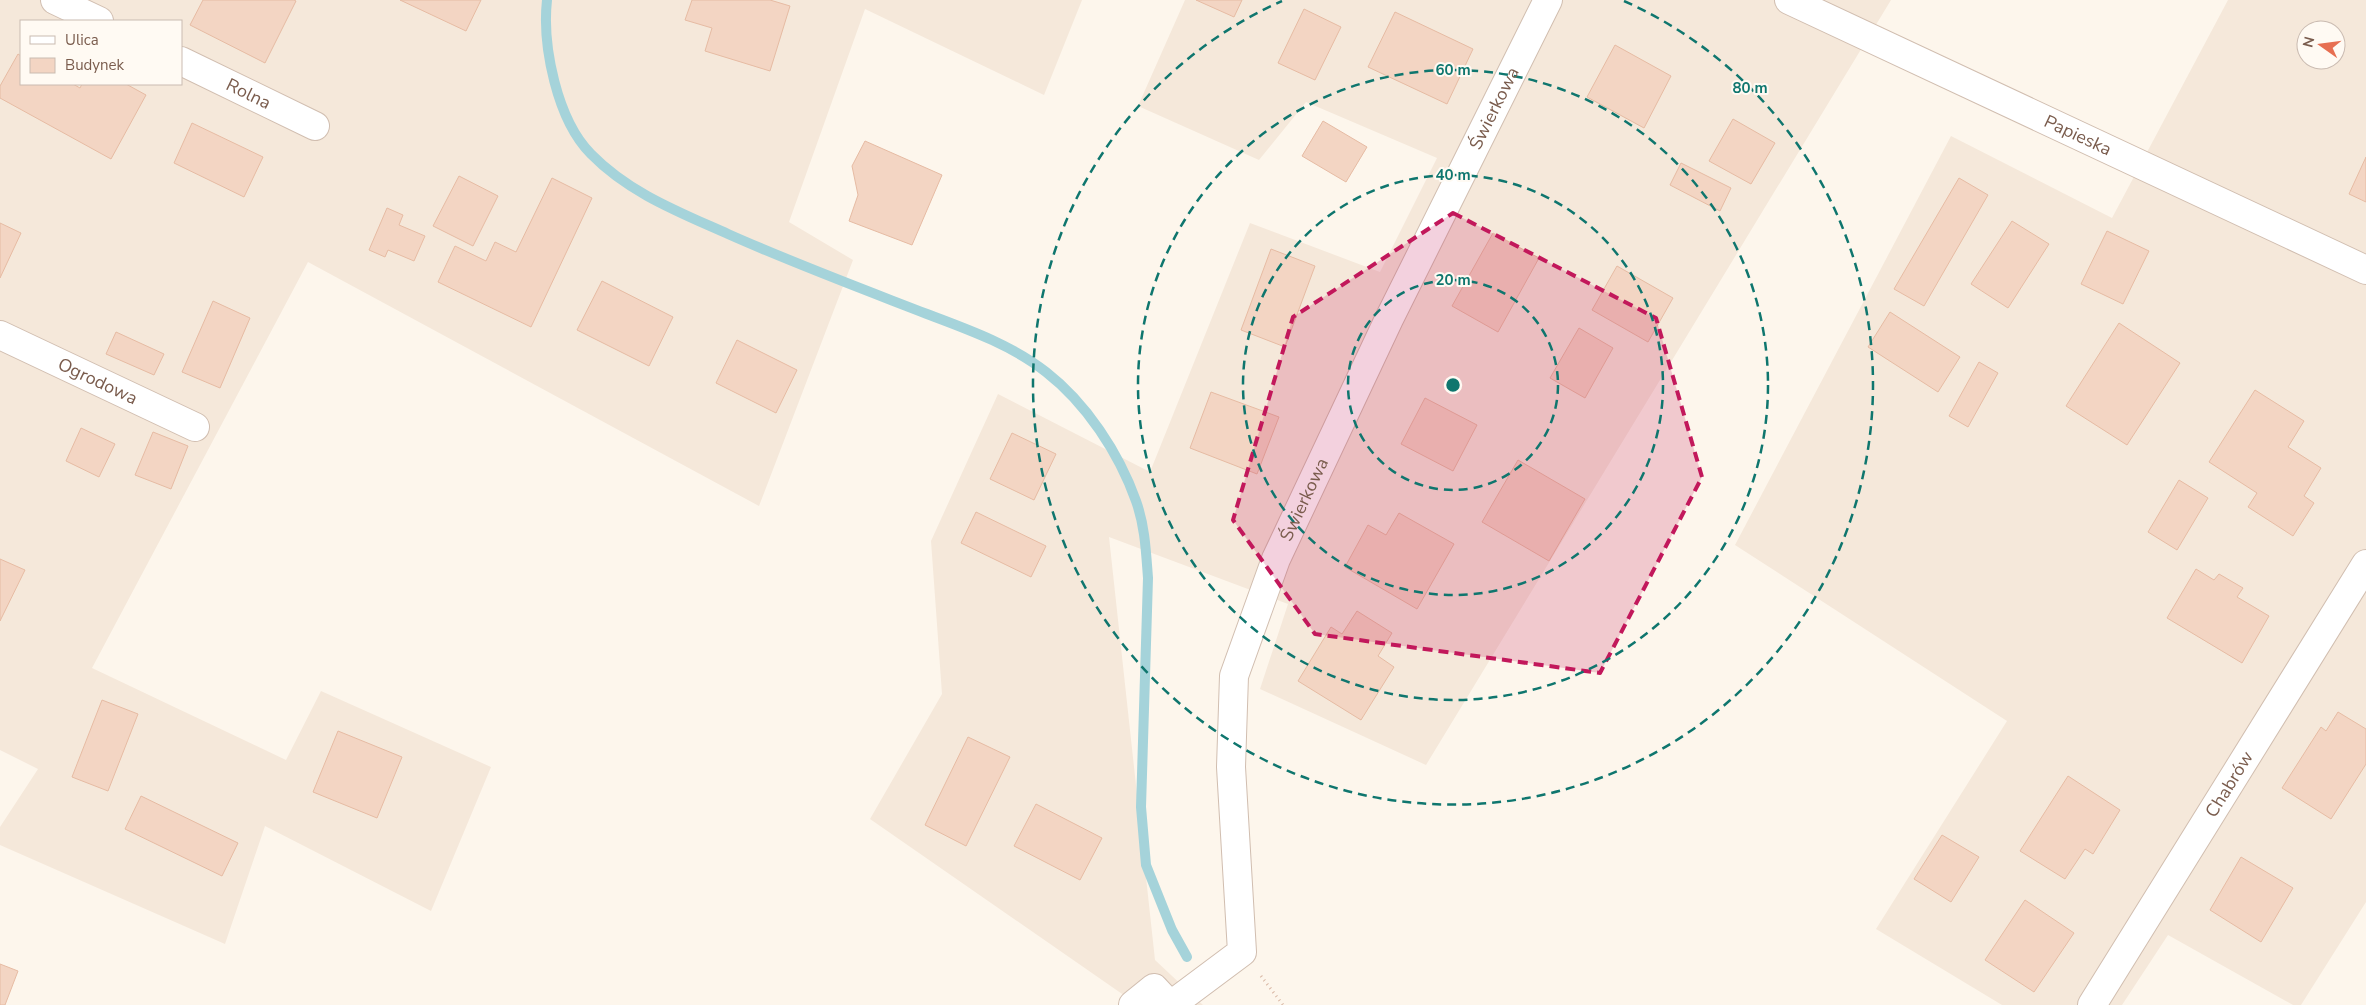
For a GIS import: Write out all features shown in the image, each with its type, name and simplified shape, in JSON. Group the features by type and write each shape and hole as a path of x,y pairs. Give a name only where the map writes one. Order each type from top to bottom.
{"street":[{"path":"55,0 97,20"},
{"name":"Świerkowa","path":"1170,1005 1242,952 1231,767 1234,676 1276,559 1388,319 1548,0"},
{"name":"Papieska","path":"1789,0 2366,270"},
{"name":"Rolna","path":"182,61 315,126"},
{"name":"Ogrodowa","path":"0,336 195,427"},
{"name":"Chabrów","path":"2092,1005 2366,564"},
{"path":"1133,1005 1154,988 1170,1005"}],"highlighted area":[{"path":"1453,213 1656,318 1702,477 1600,673 1315,634 1233,520 1293,317"}],"shaded area":[{"path":"0,0 1082,0 1044,95 865,9 789,222 853,260 759,506 308,262 92,668 286,760 321,691 491,767 431,911 265,826 225,944 0,845 0,827 38,769 0,750"},
{"path":"1185,0 1891,0 1426,765 1260,689 1288,604 1109,537 1155,960 1203,1005 1138,1005 870,819 942,694 931,541 998,394 1150,472 1250,223 1380,272 1437,158 1306,102 1259,160 1138,106"},
{"path":"2228,0 2366,0 2366,902 2301,1005 2293,1005 2168,935 2122,1005 2002,1005 1876,929 2007,721 1735,545 1951,136 2112,218"}],"building":[{"path":"203,0 296,1 265,63 190,25"},
{"path":"400,0 481,0 466,31"},
{"path":"692,0 770,0 790,6 770,71 705,51 712,28 685,20"},
{"path":"1196,0 1242,0 1234,17"},
{"path":"1304,9 1341,27 1315,80 1278,63"},
{"path":"1395,12 1473,49 1447,104 1368,67"},
{"path":"1615,45 1671,76 1644,128 1587,97"},
{"path":"18,54 20,55 20,85 75,85 80,88 82,85 128,85 146,95 111,159 0,98 0,86"},
{"path":"1733,119 1775,143 1751,184 1709,161"},
{"path":"1323,121 1367,147 1346,182 1302,156"},
{"path":"192,123 263,157 244,197 174,163"},
{"path":"865,141 942,175 912,245 849,221 858,195 852,166"},
{"path":"2366,157 2366,202 2349,194"},
{"path":"1681,163 1731,188 1720,211 1670,185"},
{"path":"459,176 498,196 473,246 433,226"},
{"path":"552,178 592,198 531,327 438,282 455,246 486,261 495,242 516,252"},
{"path":"1959,178 1988,195 1924,306 1894,289"},
{"path":"387,208 403,215 399,225 425,236 414,261 388,250 385,257 369,250"},
{"path":"2012,221 2049,244 2008,308 1971,284"},
{"path":"0,223 21,233 0,278"},
{"path":"2107,231 2149,251 2123,304 2081,284"},
{"path":"1493,233 1539,258 1498,332 1452,306"},
{"path":"1271,249 1315,266 1285,347 1241,330"},
{"path":"1617,266 1673,298 1648,342 1592,310"},
{"path":"602,281 673,317 649,366 577,330"},
{"path":"213,301 250,318 220,388 182,372"},
{"path":"1890,312 1960,357 1938,392 1868,347"},
{"path":"2119,323 2180,363 2127,445 2066,406"},
{"path":"1579,328 1613,348 1585,398 1550,378"},
{"path":"116,332 164,354 154,375 106,354"},
{"path":"737,340 797,370 776,413 716,383"},
{"path":"1979,362 1998,373 1968,427 1949,416"},
{"path":"2255,390 2304,421 2288,447 2321,468 2304,496 2314,503 2293,536 2248,507 2257,493 2209,462"},
{"path":"1211,392 1279,417 1257,474 1190,448"},
{"path":"1425,398 1477,425 1453,471 1401,444"},
{"path":"81,428 115,444 99,477 66,461"},
{"path":"153,432 188,446 171,489 135,475"},
{"path":"1012,433 1056,454 1034,500 990,479"},
{"path":"1518,460 1585,499 1549,561 1482,522"},
{"path":"2179,480 2208,498 2177,550 2148,532"},
{"path":"976,512 1046,546 1031,577 961,543"},
{"path":"1399,513 1454,544 1417,609 1345,567 1368,525 1386,535"},
{"path":"0,559 25,570 0,621"},
{"path":"2196,569 2214,580 2219,574 2243,588 2237,597 2269,616 2242,663 2167,618"},
{"path":"1357,611 1392,633 1378,656 1394,667 1361,720 1298,681 1331,627 1342,634"},
{"path":"102,700 138,714 108,791 72,777"},
{"path":"2338,712 2366,729 2366,764 2331,819 2282,788 2321,727 2326,731"},
{"path":"338,731 402,757 377,818 313,792"},
{"path":"968,737 1010,757 966,846 925,825"},
{"path":"2068,776 2120,810 2093,854 2085,849 2065,879 2020,851"},
{"path":"141,796 238,843 222,876 125,829"},
{"path":"1036,804 1102,838 1080,880 1014,846"},
{"path":"1942,835 1979,857 1951,902 1914,879"},
{"path":"2241,857 2293,888 2261,942 2210,910"},
{"path":"2025,900 2074,933 2034,992 1985,960"},
{"path":"0,964 18,971 5,1005 0,1005"}],"waterway":[{"path":"547,0 547,39 554,82 561,102 579,140 606,168 638,191 691,218 777,255 989,338 1033,362 1061,384 1075,398 1100,430 1129,483 1139,510 1143,529 1148,578 1141,807 1146,865 1172,930 1187,957"}]}
